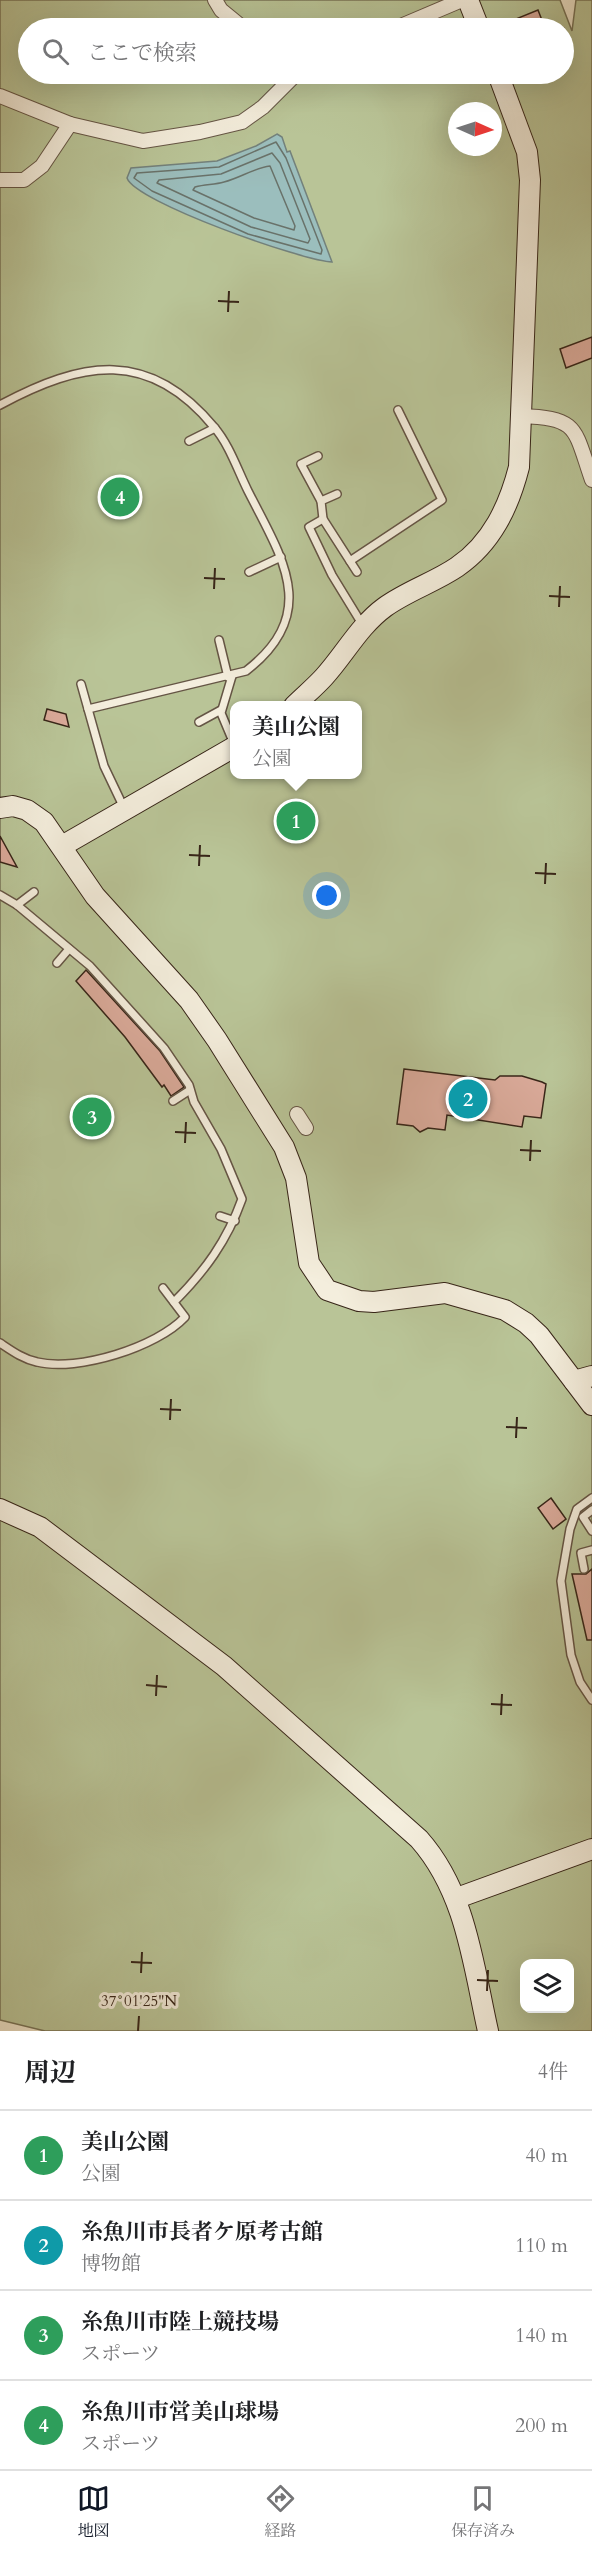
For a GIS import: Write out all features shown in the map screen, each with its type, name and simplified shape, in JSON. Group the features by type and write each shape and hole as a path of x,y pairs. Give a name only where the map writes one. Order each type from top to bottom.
{"street":[{"path":"216,0 221,10 231,18"},
{"path":"420,18 462,0"},
{"path":"468,0 475,18"},
{"path":"0,96 70,124 143,141 200,132 242,122 263,107 286,84"},
{"path":"298,701 325,676 364,626 385,607 458,566 484,541 501,519 512,493 519,467 530,180 527,152 502,84"},
{"path":"0,180 24,180 42,166 70,124"},
{"path":"521,416 551,417 566,422 575,434 592,480"},
{"path":"62,846 230,747"},
{"path":"0,807 13,806 27,810 44,822 95,896 189,1000 284,1147 296,1178 309,1263 327,1290 359,1301 374,1302 445,1293 505,1310 526,1323 583,1378 592,1405"},
{"path":"297,1114 306,1128"},
{"path":"0,1509 40,1527 224,1666 419,1839 436,1858 457,1898 488,2031"},
{"path":"457,1898 592,1849"}],"lane":[{"path":"0,405 57,378 91,370 123,371 143,375 177,389 215,428 287,573 290,596 283,631 262,658 246,670 230,676 88,709"},
{"path":"350,561 442,500 398,410"},
{"path":"189,441 215,428"},
{"path":"318,456 301,464 321,501 323,519 357,572"},
{"path":"321,501 337,494"},
{"path":"323,519 309,527 332,575 364,626"},
{"path":"249,572 281,557"},
{"path":"219,640 230,676 221,710 222,722 230,737"},
{"path":"81,684 104,766 125,811"},
{"path":"199,722 221,710"},
{"path":"17,904 34,892"},
{"path":"0,895 17,904 90,966 141,1019 164,1048 190,1090 194,1102 221,1149 242,1199 235,1221 213,1258 174,1302"},
{"path":"57,963 69,950"},
{"path":"173,1101 190,1090"},
{"path":"220,1216 235,1221"},
{"path":"0,1343 14,1353 37,1362 54,1364 99,1359 128,1350 178,1324 185,1317 164,1288"},
{"path":"592,1498 577,1509 573,1519 561,1581 571,1655 580,1682 592,1700"},
{"path":"592,1510 583,1517 592,1531"},
{"path":"585,1569 581,1553 592,1550"}],"green space":[{"path":"0,0 560,0 567,18 18,18 18,84 574,84 574,18 576,0 592,0 592,2031 45,2031 0,2020"}],"water":[{"path":"277,134 282,137 287,152 290,151 332,262 289,252 222,229 158,201 137,188 127,178 131,168 217,161 256,146"}],"building":[{"path":"538,10 541,18 518,18"},
{"path":"592,337 592,358 566,368 560,349"},
{"path":"47,709 66,714 69,727 44,720"},
{"path":"0,836 17,867 0,862"},
{"path":"86,970 160,1051 184,1087 171,1096 164,1085 162,1087 125,1037 76,981"},
{"path":"404,1069 495,1080 500,1076 522,1076 542,1082 546,1084 541,1118 524,1116 522,1127 447,1115 445,1130 428,1128 420,1132 413,1126 397,1124"},
{"path":"551,1498 566,1519 553,1529 538,1508"},
{"path":"592,1569 592,1640 587,1640 572,1574 586,1574"}],"place":[{"name":"糸魚川市営美山球場","path":"120,497"},
{"name":"美山公園","path":"296,821"},
{"name":"糸魚川市長者ケ原考古館","path":"468,1099"},
{"name":"糸魚川市陸上競技場","path":"92,1117"}]}
